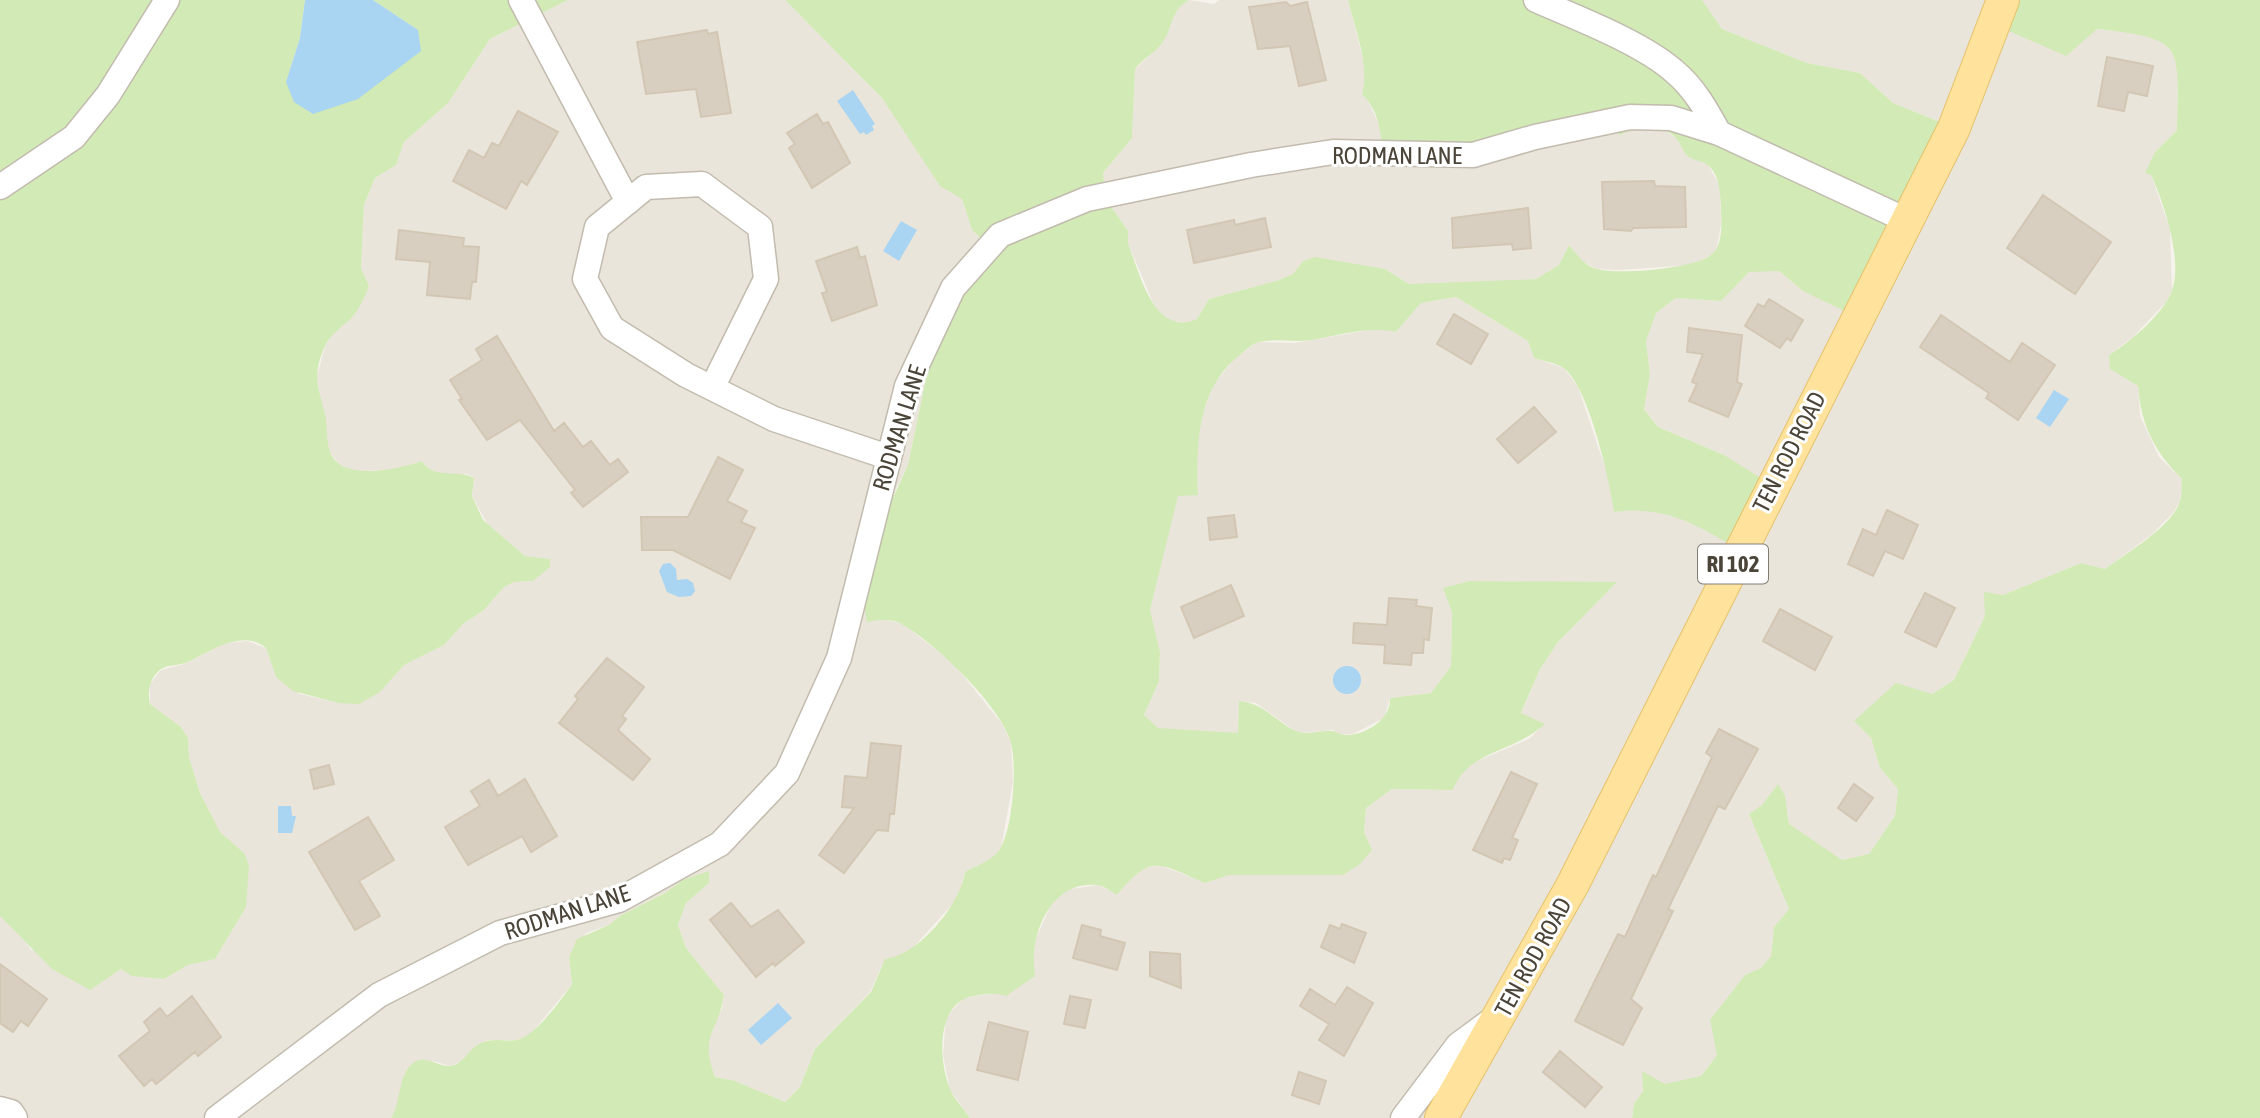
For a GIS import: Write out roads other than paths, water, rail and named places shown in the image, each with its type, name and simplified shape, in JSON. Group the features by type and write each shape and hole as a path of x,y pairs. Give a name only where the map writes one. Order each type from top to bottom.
{"main road":[{"name":"TEN ROD ROAD","path":"1441,1118 1573,884 1954,128 2003,0"}],"street":[{"path":"0,187 74,137 108,95 167,0"},
{"path":"521,0 628,202"},
{"path":"1536,0 1626,42 1674,71 1700,98 1719,133"},
{"name":"RODMAN LANE","path":"217,1118 379,995 500,933 619,900 720,844 787,773 839,658 907,386 953,288 1000,235 1087,199 1251,165 1333,152 1473,155 1535,137 1630,117 1671,118 1719,133 1906,220"},
{"path":"712,388 766,279 760,228 702,184 646,187 597,227 585,279 612,328 712,388 774,419 888,457"},
{"path":"1403,1118 1427,1082 1458,1045 1502,1012"},
{"path":"0,1109 10,1112 15,1118"}],"water":[{"path":"305,0 373,0 418,30 421,51 358,99 313,114 294,102 286,82 300,38"},
{"path":"853,90 875,124 872,126 874,130 866,135 864,132 860,134 837,101"},
{"path":"901,221 917,230 899,261 883,251"},
{"path":"2054,390 2069,399 2050,427 2036,418"},
{"path":"670,563 676,569 677,580 687,579 693,583 695,591 691,596 679,597 667,592 659,571 663,564"},
{"path":"1347,666 1357,670 1361,680 1357,690 1347,694 1337,690 1333,680 1337,670"},
{"path":"278,806 291,806 292,816 296,816 292,833 278,833"},
{"path":"778,1003 792,1018 761,1045 748,1030"}]}
